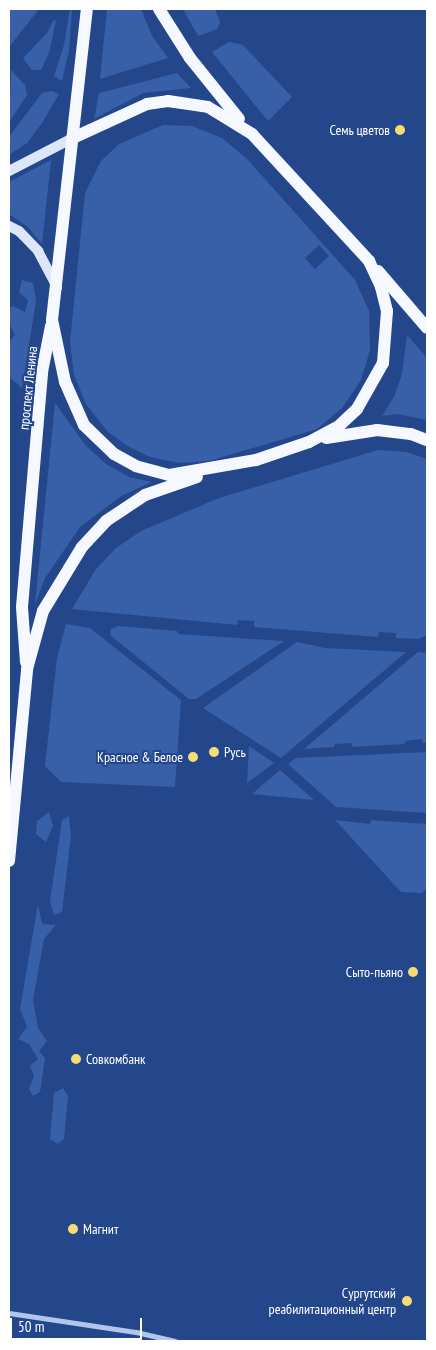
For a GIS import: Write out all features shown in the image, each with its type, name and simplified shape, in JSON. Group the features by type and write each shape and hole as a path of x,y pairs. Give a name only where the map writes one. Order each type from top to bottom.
{"main road":[{"path":"87,9 75,137 147,104 168,101 208,107 252,134"},
{"path":"159,9 220,99 369,261 427,328"},
{"name":"проспект Ленина","path":"9,861 27,669 22,607 42,372 57,288 75,137"},
{"path":"309,442 339,426 357,409 383,363 387,311 369,261"},
{"path":"52,320 65,382 84,425 114,454 136,466 169,475 220,468 350,432 377,430 411,434 427,440"},
{"name":"проспект Ленина","path":"27,669 43,611 82,547 106,521 145,496 220,468"}],"street":[{"path":"9,171 75,137"},
{"path":"9,226 19,231 38,251 57,288"},
{"path":"9,1313 136,1332 175,1341"}],"shaded area":[{"path":"9,9 39,9 9,47"},
{"path":"70,9 72,9 69,50 62,81 54,76 64,45"},
{"path":"107,9 141,9 152,36 168,58 100,79"},
{"path":"183,9 215,9 220,22 217,29 198,36"},
{"path":"56,20 49,53 41,70 32,70 23,58 47,33 53,21"},
{"path":"229,42 243,45 292,97 268,121 212,52"},
{"path":"11,70 25,85 27,95 9,122"},
{"path":"177,73 191,88 143,93 94,119 99,93"},
{"path":"52,91 59,94 42,123 27,143 9,155 9,137 42,93"},
{"path":"163,125 192,126 222,138 247,159 355,280 369,311 370,350 361,380 342,408 317,429 209,461 179,463 150,457 126,445 108,432 86,404 74,375 70,342 85,193 101,161 119,144","holes":["319,245 329,256 315,269 305,258"]},
{"path":"51,160 42,244 28,227 9,214 9,182"},
{"path":"22,280 33,283 36,301 22,388 9,377 9,342 15,335 9,323 9,310 12,306 25,312 28,300 19,292"},
{"path":"407,335 427,358 427,420 398,414 382,416 394,397 402,374"},
{"path":"55,403 86,446 106,464 129,477 152,482 121,496 80,527 45,578 35,604"},
{"path":"378,450 407,452 427,459 427,635 419,639 396,638 396,633 379,632 378,637 254,627 254,621 238,620 237,625 72,609 96,569 116,548 141,531 219,498"},
{"path":"66,624 90,628 181,700 175,787 61,782 45,766 57,658"},
{"path":"118,626 177,631 178,634 284,641 196,699 189,699 110,635 111,629"},
{"path":"297,642 325,648 406,652 281,758 203,708"},
{"path":"418,652 427,653 427,743 423,743 422,739 405,741 405,744 352,747 352,743 335,744 334,747 304,749"},
{"path":"249,746 274,763 247,783"},
{"path":"427,752 427,813 336,807 288,764 296,758"},
{"path":"280,770 314,800 252,794"},
{"path":"49,812 53,826 46,842 36,834 37,821"},
{"path":"69,816 71,836 62,912 54,915 50,901 62,820"},
{"path":"335,820 370,824 371,820 427,824 427,888 422,893 401,892"},
{"path":"38,904 42,924 56,925 44,939 33,1000 38,1028 47,1041 39,1051 45,1058 40,1092 33,1096 29,1089 34,1076 30,1066 38,1059 29,1044 18,1039 27,1027 20,1009"},
{"path":"63,1088 68,1096 64,1139 58,1144 50,1139 54,1093"}],"place":[{"name":"Семь цветов","path":"400,130"},
{"name":"Русь","path":"214,752"},
{"name":"Красное & Белое","path":"193,757"},
{"name":"Сыто-пьяно","path":"413,972"},
{"name":"Совкомбанк","path":"76,1059"},
{"name":"Магнит","path":"73,1229"},
{"name":"Сургутский реабилитационный центр","path":"407,1301"}]}
